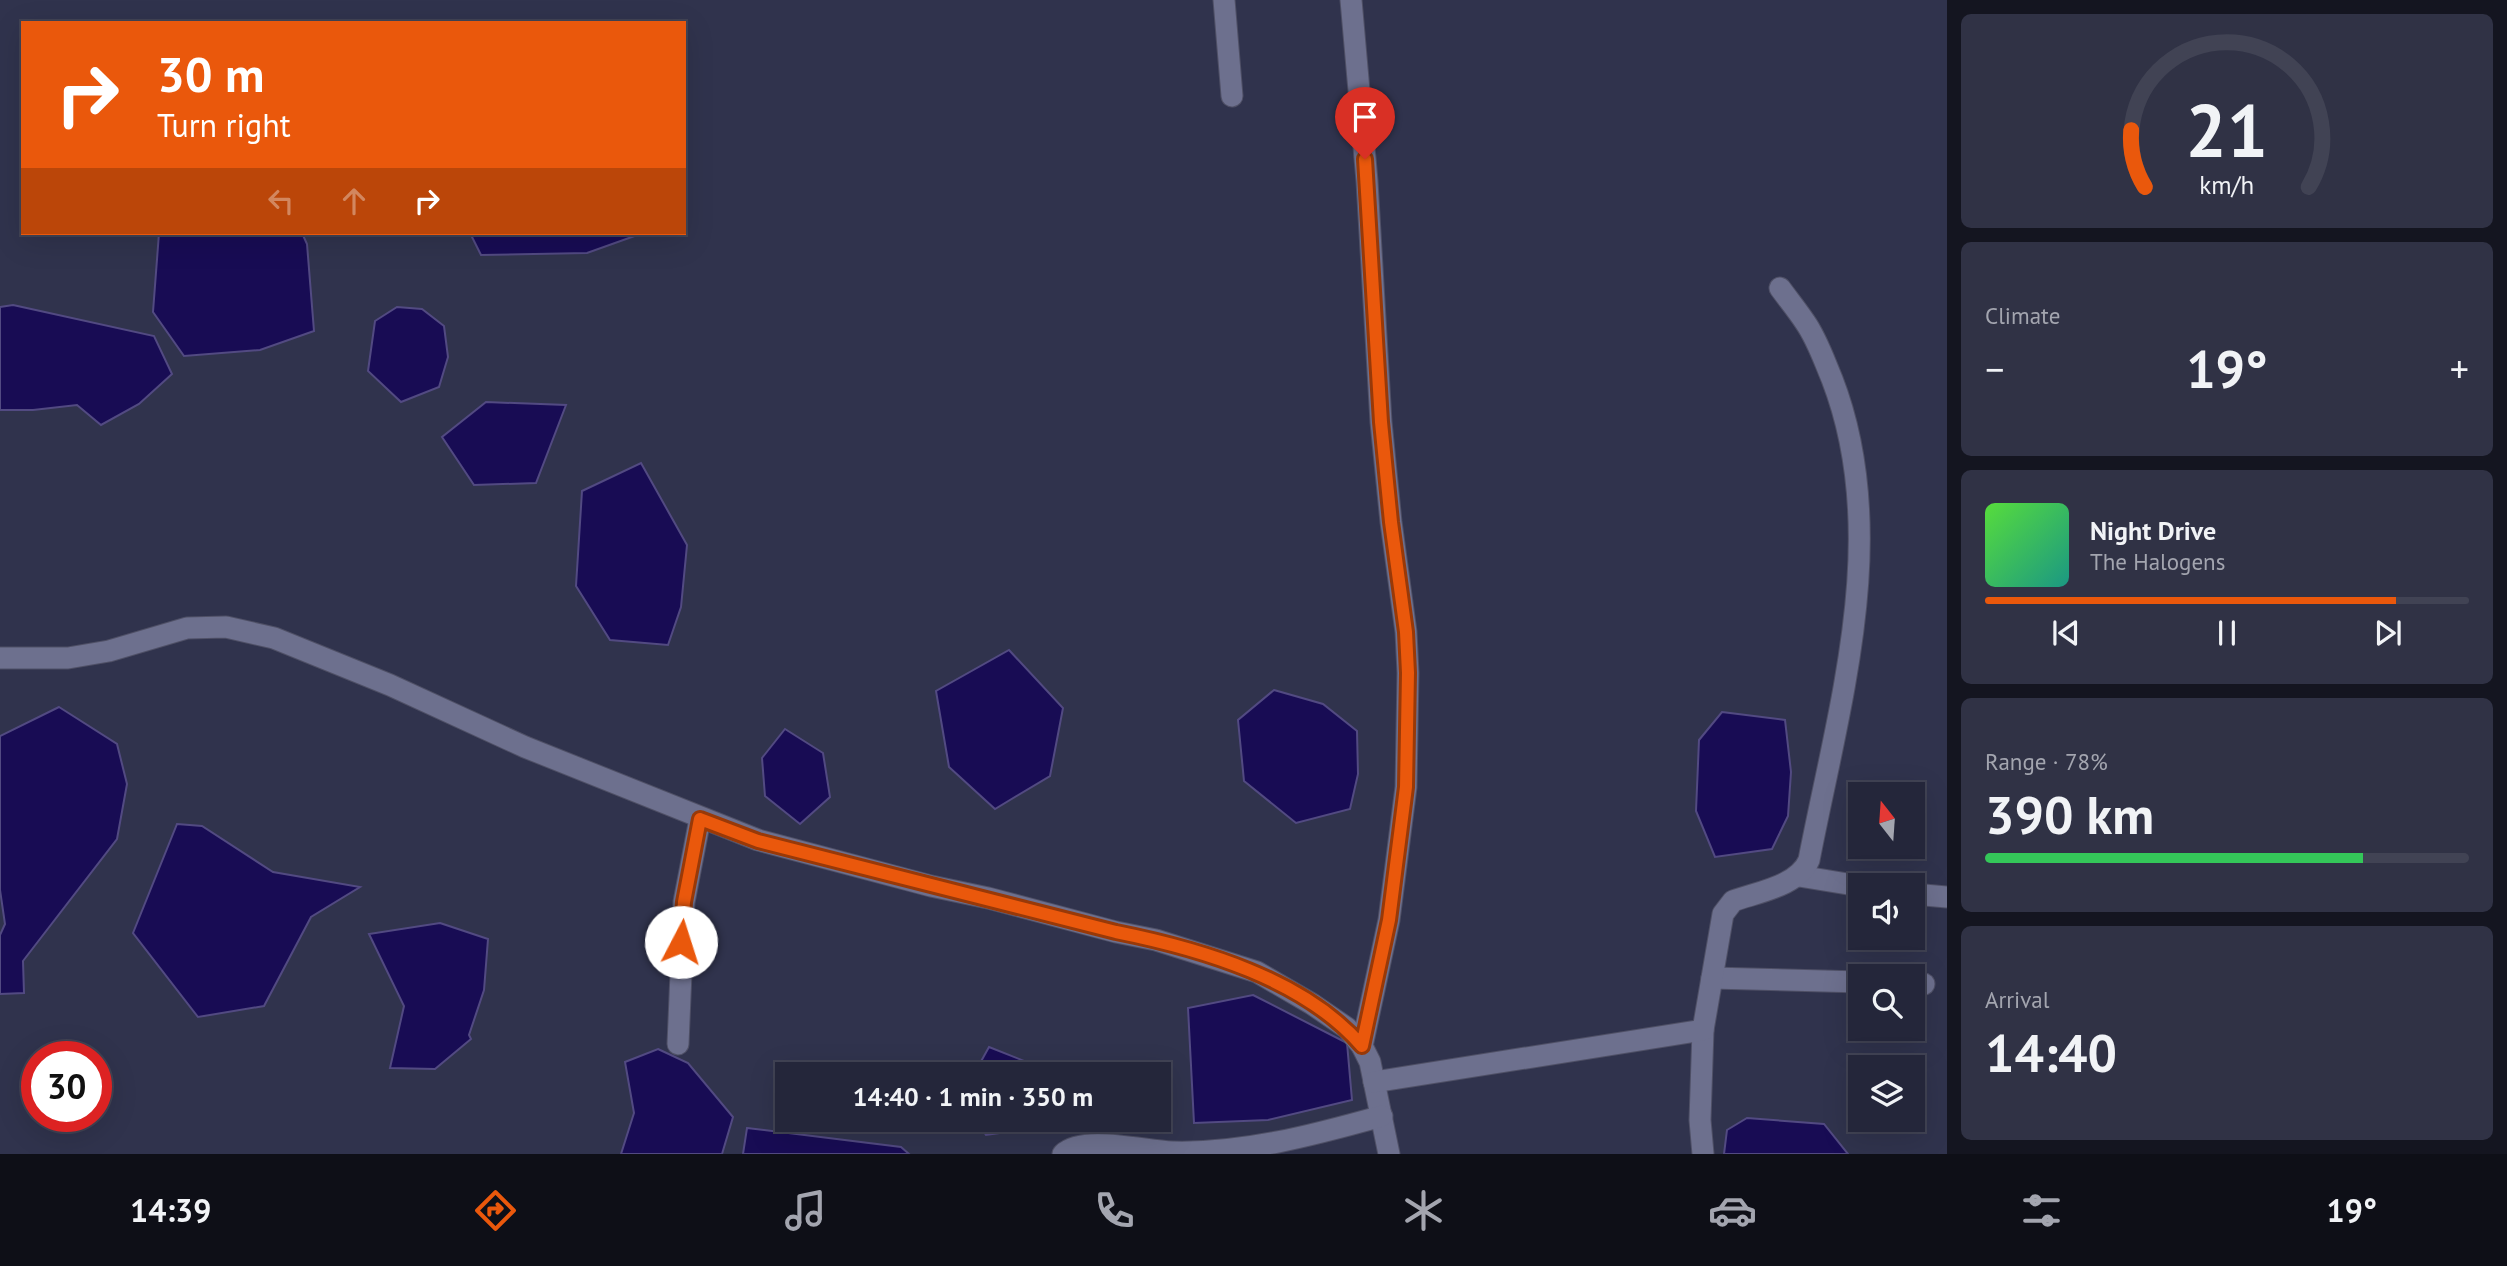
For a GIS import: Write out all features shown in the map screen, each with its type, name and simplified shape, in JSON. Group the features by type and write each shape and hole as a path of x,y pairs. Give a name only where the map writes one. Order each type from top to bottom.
{"street":[{"path":"1224,0 1233,96"},
{"path":"1352,0 1367,181 1381,422 1406,632 1408,673 1406,787 1389,920 1362,1046"},
{"path":"1780,288 1806,323 1842,404 1859,489 1856,593 1844,684 1809,860 1799,876"},
{"path":"0,658 68,658 109,651 187,628 226,627 262,635 390,685 525,747 758,841 1156,940 1257,972 1347,1028 1362,1046 1370,1062 1390,1154"},
{"path":"678,1044 684,902 700,819"},
{"path":"1703,1154 1700,1097 1703,1030 1723,914 1727,906 1732,901 1799,876 1848,884"},
{"path":"1925,895 1947,897"},
{"path":"1712,978 1848,982"},
{"path":"1374,1082 1703,1030"},
{"path":"1063,1154 1068,1149 1088,1144 1172,1152 1285,1148 1382,1116"}],"shaded area":[{"path":"159,235 303,235 307,244 314,331 260,350 184,356 153,312"},
{"path":"471,235 637,235 587,253 481,255"},
{"path":"13,305 154,336 172,374 139,404 101,425 77,405 33,410 0,410 0,307"},
{"path":"397,307 422,309 444,326 448,357 439,387 401,402 368,371 375,321"},
{"path":"486,402 566,405 536,483 474,485 442,437"},
{"path":"641,463 687,545 681,607 668,645 610,640 576,586 582,491"},
{"path":"1009,650 1063,708 1050,776 995,809 949,767 936,691"},
{"path":"1274,690 1323,704 1357,731 1358,774 1350,809 1296,823 1244,781 1238,720"},
{"path":"59,707 117,744 127,784 117,839 23,961 24,993 0,994 0,935 5,924 0,890 0,736"},
{"path":"1722,712 1785,720 1791,772 1788,816 1772,849 1715,857 1696,811 1699,740"},
{"path":"785,729 823,753 830,797 800,824 765,796 762,758"},
{"path":"177,824 202,826 273,872 360,887 311,917 264,1006 198,1017 133,933"},
{"path":"440,923 488,939 484,990 469,1035 471,1039 435,1069 390,1068 404,1006 369,934"},
{"path":"1253,995 1347,1043 1352,1100 1268,1120 1194,1123 1188,1008"},
{"path":"989,1047 1027,1062 981,1062"},
{"path":"658,1049 688,1063 733,1117 722,1154 621,1154 634,1113 625,1062"},
{"path":"1747,1118 1824,1124 1848,1154 1724,1154 1727,1130"},
{"path":"747,1128 901,1147 909,1154 743,1154"},
{"path":"984,1132 1008,1132 986,1135"}],"route":[{"path":"681,942 684,902 700,819 758,841 1156,940 1257,972 1347,1028 1362,1046 1389,920 1406,787 1408,673 1406,632 1381,422 1365,159"}]}
